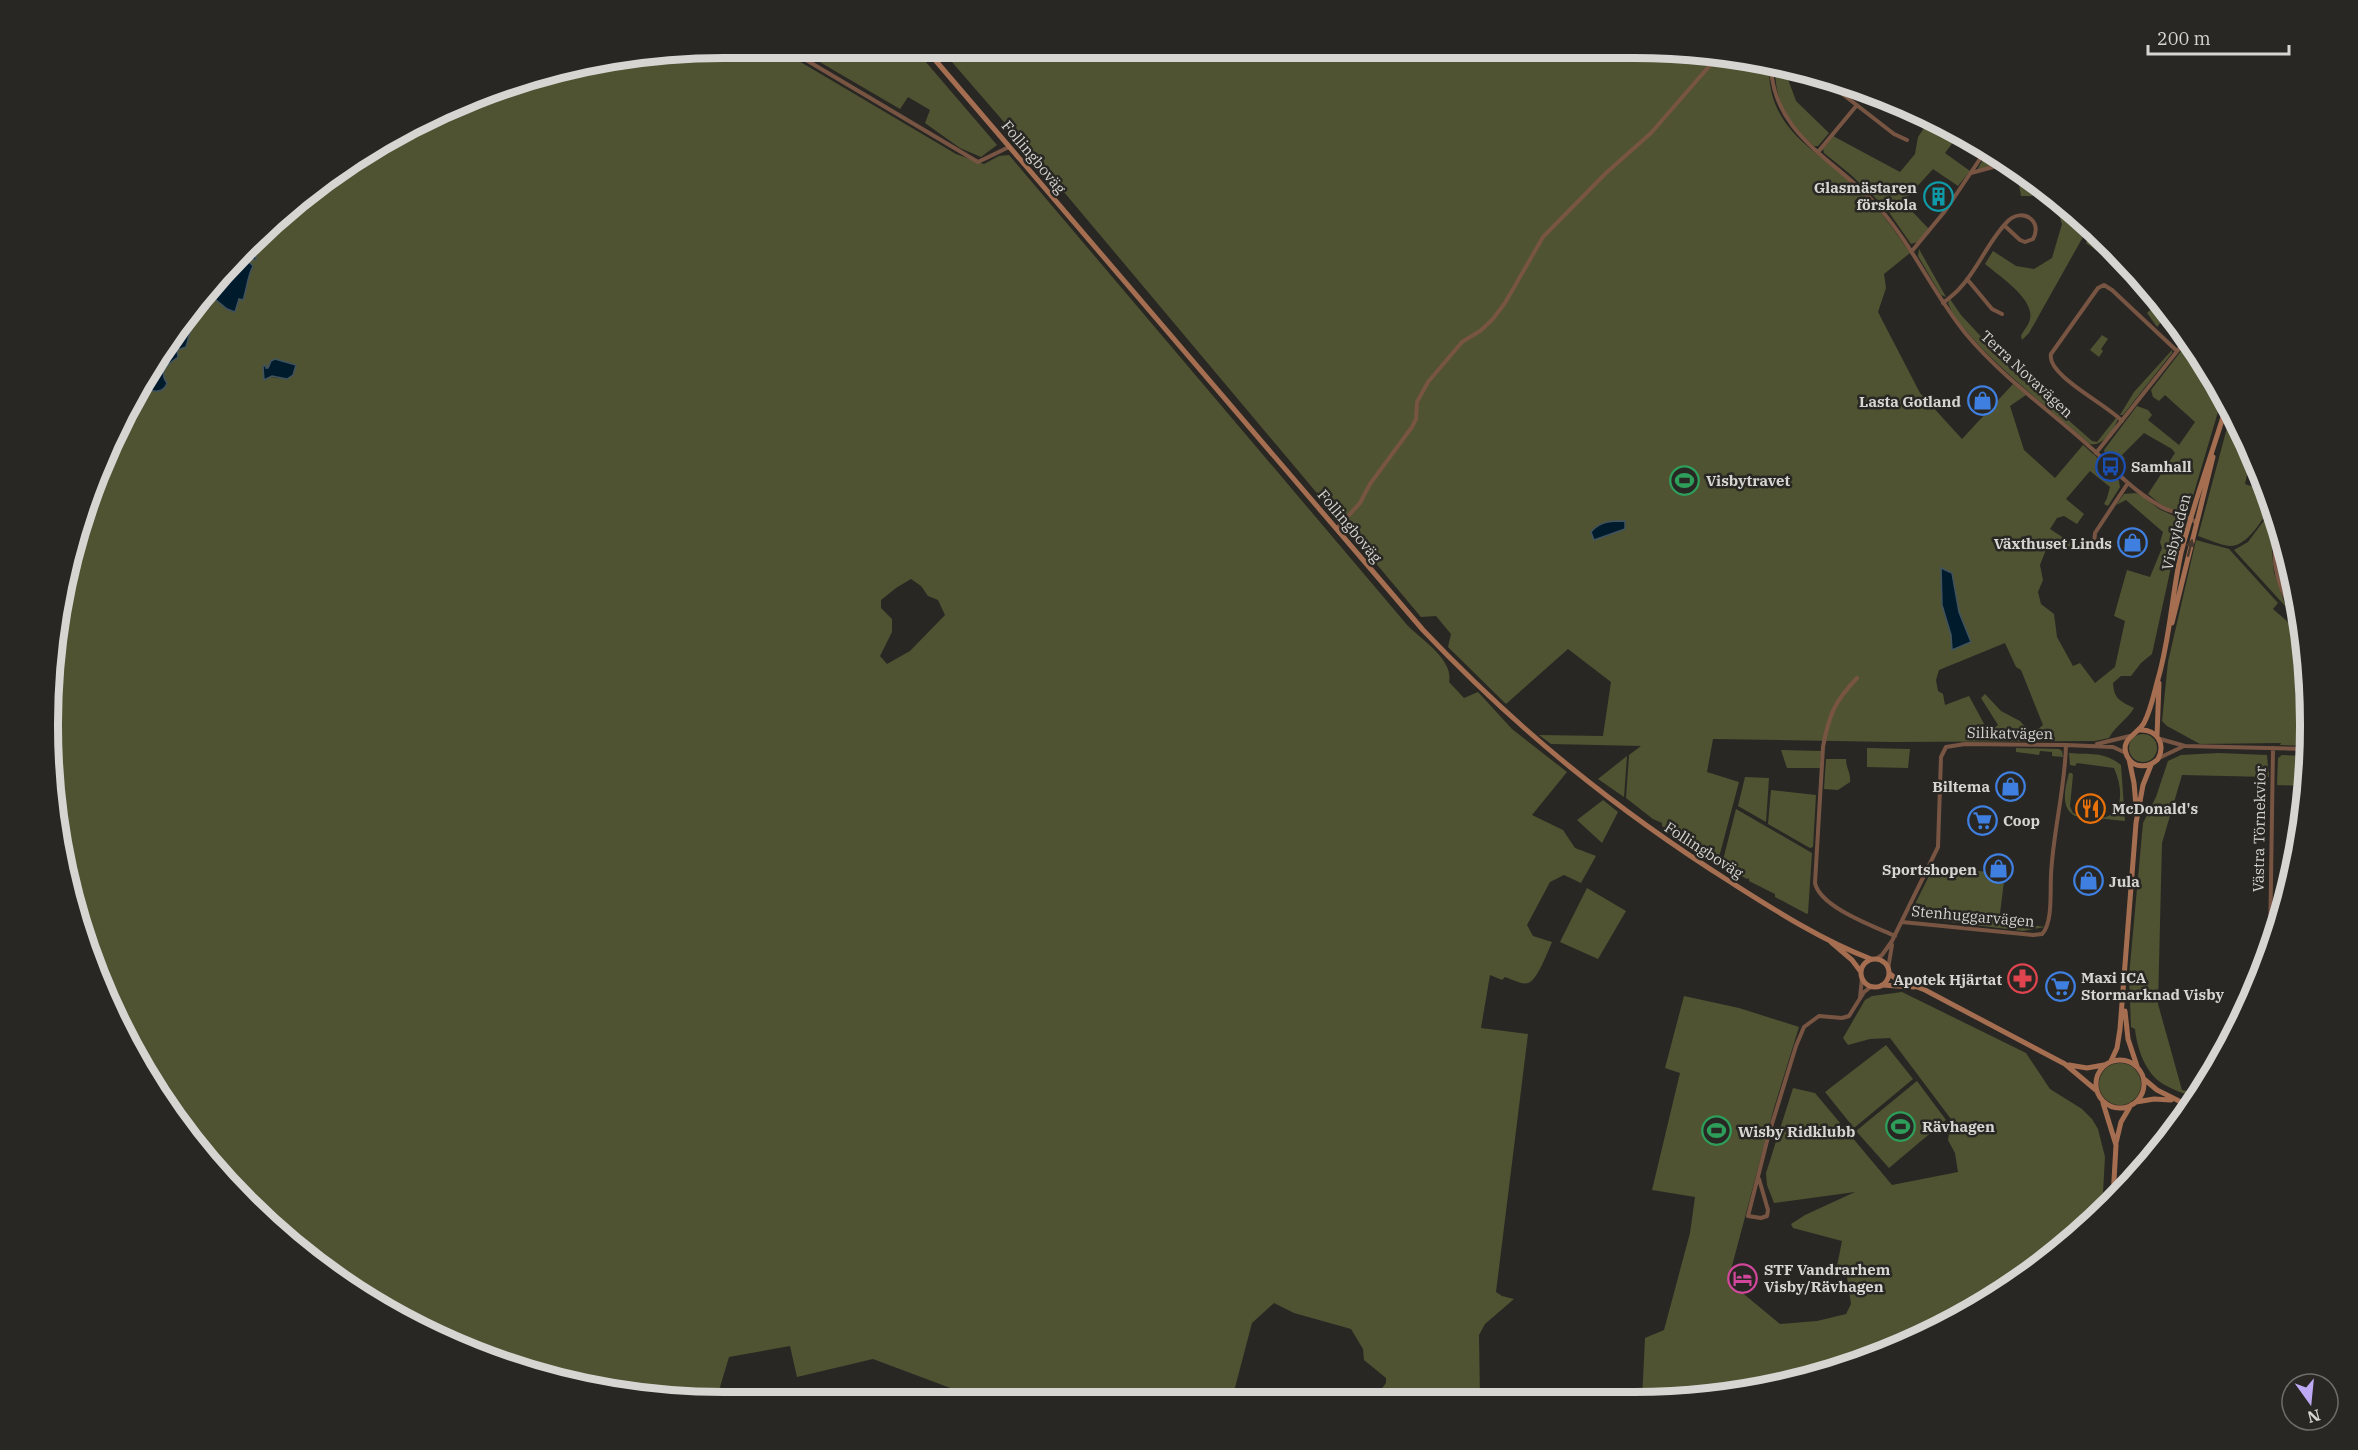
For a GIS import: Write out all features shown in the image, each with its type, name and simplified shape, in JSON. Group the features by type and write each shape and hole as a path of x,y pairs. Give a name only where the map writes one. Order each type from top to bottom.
{"main road":[{"name":"Follingboväg","path":"934,59 1429,637 1535,740 1670,844 1768,906 1823,936 1873,959"},
{"name":"Visbyleden","path":"2139,730 2147,717 2160,673 2175,586 2190,518 2223,416"},
{"name":"Visbyleden","path":"2164,650 2221,424"},
{"name":"Visbyleden","path":"2158,737 2160,673"},
{"path":"2111,1061 2117,1048 2124,998 2136,823 2143,785 2152,764 2158,759 2162,750 2158,737 2150,731 2139,730 2130,736 2126,743 2126,753 2134,783 2136,823"},
{"path":"2129,759 2141,766 2152,764"},
{"name":"Follingboväg","path":"1823,936 1852,960 1862,975"},
{"path":"1925,990 1906,986 1872,986 1862,975 1865,963 1873,959 1884,962 1896,979 1925,990 2065,1064 2097,1091 2110,1120 2116,1145"},
{"path":"1881,986 1887,980 1889,971"},
{"path":"2124,998 2128,1039 2137,1067 2143,1078 2157,1090 2181,1103"},
{"path":"2065,1064 2087,1068 2104,1065 2111,1061 2125,1060 2137,1067"},
{"path":"2097,1091 2096,1079 2104,1065"},
{"path":"2114,1186 2116,1145 2121,1122 2142,1093 2143,1078"},
{"path":"2102,1100 2116,1107 2154,1099 2175,1101"}],"street":[{"path":"804,59 978,162 1010,147"},
{"path":"1337,528 1360,503 1370,484 1412,427 1416,419 1417,402 1428,382 1462,342 1492,320 1505,303 1543,237 1606,173 1651,133 1712,63"},
{"name":"Terra Novavägen","path":"1772,73 1775,93 1783,114 1803,139 1864,191 1883,212 1911,251 1943,303 1992,361 2128,483 2159,506 2190,518 2196,523"},
{"path":"1840,92 1894,134 1907,140"},
{"path":"1818,152 1857,105"},
{"path":"1911,251 1946,211 1981,157"},
{"path":"1971,173 1995,166"},
{"path":"1943,303 1967,279 1997,234 2006,227 2011,219 2024,216 2032,219 2036,229 2033,239 2025,242 2006,227"},
{"path":"1967,279 1992,309 2002,314"},
{"path":"2122,421 2100,402 2073,385 2052,365 2050,360 2051,354 2098,288 2104,285 2112,290 2177,351"},
{"path":"2096,453 2181,346"},
{"path":"2094,544 2095,533 2128,483"},
{"path":"2275,547 2277,575 2288,601"},
{"path":"1857,678 1838,698 1826,730 1815,883 1820,894 1832,905 1893,938"},
{"path":"2091,745 2130,736"},
{"path":"2158,737 2186,746 2299,749"},
{"name":"Silikatvägen","path":"1893,938 1938,847 1941,757 1946,747 1965,744 2066,745"},
{"path":"2066,745 2113,747 2126,753"},
{"name":"Stenhuggarvägen","path":"1902,922 2033,935 2042,934 2045,931 2051,898 2051,874 2066,745"},
{"path":"2158,759 2186,746"},
{"name":"Västra Törnekvior","path":"2270,919 2273,748"},
{"path":"1873,959 1882,955 1893,938"},
{"path":"1889,971 1893,938"},
{"path":"1859,998 1862,975"},
{"path":"1759,1179 1768,1210 1767,1216 1761,1218 1748,1216 1783,1087 1804,1027 1819,1016 1842,1018 1849,1016 1859,998 1872,986"}],"green space":[{"path":"795,59 956,154 984,164 999,156 1009,155 1408,626 1442,658 1447,666 1449,682 1464,698 1478,692 1512,729 1567,772 1532,815 1563,830 1575,848 1596,856 1581,883 1564,875 1550,882 1527,925 1533,936 1552,942 1542,965 1535,977 1528,983 1520,983 1505,977 1502,980 1490,975 1481,1028 1528,1034 1496,1292 1514,1299 1485,1324 1479,1335 1480,1391 1380,1391 1386,1383 1386,1378 1364,1360 1363,1349 1351,1329 1294,1313 1274,1303 1252,1323 1234,1391 958,1391 873,1359 797,1377 790,1346 729,1357 719,1391 638,1386 552,1369 470,1341 430,1323 355,1279 319,1254 286,1226 254,1196 196,1131 148,1058 127,1020 109,980 81,898 64,812 58,725 64,638 71,595 81,552 109,470 127,430 150,390 156,391 167,383 164,371 178,357 177,350 186,347 189,330 196,319 215,299 232,312 239,299 244,298 253,266 248,261 256,259 255,253 319,196 392,148 430,127 470,109 552,81 638,64 681,60","holes":["278,360 296,365 287,379 270,377 265,369","911,579 921,586 928,596 938,600 945,615 910,651 887,664 880,656 892,632 892,619 881,608 881,600"]},
{"path":"815,59 923,59 997,145 981,157 960,148 925,123 930,110 908,97 900,109"},
{"path":"949,59 1633,59 1720,64 1770,73 1776,106 1785,122 1809,148 1870,201 1910,253 1884,274 1886,288 1878,312 1920,393 1962,439 2013,384 2026,395 2010,406 2024,450 2055,478 2083,445 2118,476 2120,487 2108,506 2104,504 2110,487 2090,471 2066,499 2084,514 2077,524 2064,516 2057,518 2050,529 2073,544 2073,549 2047,547 2040,565 2043,580 2038,592 2041,604 2054,614 2057,637 2073,666 2080,663 2095,683 2115,667 2125,621 2114,616 2127,570 2150,577 2162,548 2160,542 2163,532 2126,500 2116,505 2124,494 2136,493 2159,509 2183,520 2186,524 2178,554 2173,558 2152,654 2131,676 2121,676 2113,683 2119,699 2134,708 2109,738 2095,741 1892,742 1713,739 1707,772 1739,782 1718,861 1680,839 1680,836 1678,838 1662,826 1662,823 1653,819 1626,798 1629,755 1641,746 1551,744 1539,735 1603,736 1611,682 1568,649 1506,704 1448,647 1451,634 1436,616 1421,617","holes":["2005,643 2016,667 2021,670 2043,725 2037,730 2028,730 2020,721 2001,711 1985,694 1981,698 1998,725 1989,733 1969,696 1945,705 1943,694 1938,691 1936,680 1939,670"]},
{"path":"1775,74 1787,77 1796,101 1829,133 1818,146 1814,146 1805,138 1785,112"},
{"path":"1923,125 1954,141 1945,153 1970,171 1958,186 1933,169 1903,202 1929,229 1918,242 1911,244 1886,208 1824,153 1823,149 1833,136 1900,172 1915,154 1918,137"},
{"path":"1983,159 1994,165 1977,170"},
{"path":"2021,183 2039,196 2021,196 2019,185"},
{"path":"2058,212 2084,235 2029,333 2022,340 2021,336 2030,319 2027,304 2014,288 1985,264 1993,251 2016,266 2034,269 2052,258 2062,224"},
{"path":"2088,239 2108,258 2086,243"},
{"path":"1919,249 1946,297 1941,295 1918,256"},
{"path":"1950,299 1961,315 2014,372 2092,441 2097,442 2116,418 2118,419 2107,437 2099,443 2090,444 2034,397 1971,336 1956,318 1948,303"},
{"path":"2153,308 2163,320 2157,327 2147,313"},
{"path":"2102,335 2108,339 2099,357 2090,350"},
{"path":"2183,349 2219,408 2190,506 2184,509 2168,508 2148,494 2175,453 2172,449 2144,433 2122,455 2125,459 2120,465 2116,466 2106,457 2104,450 2137,406 2148,410 2152,415 2148,420 2179,445 2195,422 2165,395 2159,401 2153,397 2151,390"},
{"path":"2172,350 2172,353 2123,415 2120,415 2134,392"},
{"path":"2228,424 2248,468 2245,484 2256,488 2265,515 2249,536 2237,545 2230,546 2198,536"},
{"path":"2266,518 2274,543 2272,552 2274,573 2286,607 2234,550 2248,542"},
{"path":"2196,540 2229,549 2278,603 2273,609 2292,626 2298,681 2299,746 2280,745 2281,743 2200,744 2167,726 2162,721 2168,662"},
{"path":"2143,734 2153,738 2157,748 2153,758 2143,762 2133,758 2129,748 2133,738"},
{"path":"1867,748 1910,749 1908,768 1867,767"},
{"path":"2016,748 2059,749 2063,757 2052,756 2052,752 2040,751 2039,755 2016,752"},
{"path":"1781,750 1821,751 1820,768 1787,768"},
{"path":"2069,753 2103,756 2121,765 2125,821 2097,818 2108,816 2115,811 2119,803 2119,781 2114,768 2077,763 2075,766 2070,765"},
{"path":"2218,753 2267,755 2269,777 2182,775 2162,843 2158,1004 2182,1090 2189,1091 2187,1095 2163,1084 2147,1067 2140,1052 2135,1029 2131,1027 2129,976 2143,823 2156,797 2168,761 2181,755"},
{"path":"2282,755 2299,756 2296,786 2277,785 2278,758"},
{"path":"1627,756 1624,797 1598,779"},
{"path":"1826,759 1846,759 1850,782 1838,790 1824,789"},
{"path":"2069,773 2073,775 2070,806 2073,813 2086,817 2075,816 2065,803"},
{"path":"1745,777 1769,778 1766,822 1738,806"},
{"path":"1771,790 1816,795 1813,847 1810,848 1768,824"},
{"path":"1603,800 1618,812 1602,843 1577,820"},
{"path":"1736,809 1812,853 1807,914 1749,881 1749,878 1736,873 1736,870 1722,864"},
{"path":"1934,866 2005,874 1999,921 2045,927 2023,931 1918,918 1913,911 1914,906"},
{"path":"1587,888 1626,911 1598,959 1560,942"},
{"path":"1902,992 2026,1053 2050,1089 2082,1109 2098,1129 2105,1157 2103,1197 2039,1254 2003,1279 1928,1323 1888,1341 1806,1369 1763,1379 1720,1386 1642,1391 1645,1338 1664,1330 1690,1233 1695,1197 1652,1190 1680,1073 1665,1068 1684,996 1739,1008 1799,1027 1774,1108 1728,1281 1780,1324 1817,1321 1846,1314 1851,1304 1846,1270 1837,1266 1842,1241 1793,1228 1791,1224 1855,1192 1774,1203 1767,1185 1766,1173 1793,1088 1815,1093 1892,1185 1958,1172 1955,1153 1948,1140 1951,1119 1890,1038 1870,1039 1848,1045 1843,1038 1865,1000 1872,996"},
{"path":"1886,1045 1913,1079 1854,1128 1825,1092"},
{"path":"2120,1063 2135,1069 2141,1084 2135,1099 2120,1105 2105,1099 2099,1084 2105,1069"},
{"name":"Rävhagen","path":"1917,1081 1946,1120 1889,1168 1856,1131"}],"water":[{"path":"255,253 256,259 248,261 253,266 243,300 239,299 235,312 227,309 215,299 212,300"},
{"path":"190,327 186,347 177,350 178,357 165,368 164,379 167,383 165,387 160,391 150,390"},
{"path":"275,359 296,365 293,375 287,379 272,376 264,380 263,367 266,365 268,368 271,361"},
{"path":"1625,521 1625,529 1594,540 1591,532 1598,526"},
{"path":"1941,568 1952,573 1959,612 1971,642 1952,650 1951,635 1942,605"}],"place":[{"name":"Glasmästaren förskola","path":"1938,196"},
{"name":"Lasta Gotland","path":"1982,401"},
{"name":"Samhall","path":"2110,466"},
{"name":"Visbytravet","path":"1685,480"},
{"name":"Växthuset Linds","path":"2133,543"},
{"name":"Biltema","path":"2011,786"},
{"name":"McDonald's","path":"2091,808"},
{"name":"Coop","path":"1982,820"},
{"name":"Sportshopen","path":"1998,869"},
{"name":"Jula","path":"2088,881"},
{"name":"Apotek Hjärtat","path":"2023,979"},
{"name":"Maxi ICA Stormarknad Visby","path":"2060,986"},
{"name":"Rävhagen","path":"1901,1126"},
{"name":"Wisby Ridklubb","path":"1717,1131"},
{"name":"STF Vandrarhem Visby/Rävhagen","path":"1743,1278"}]}
